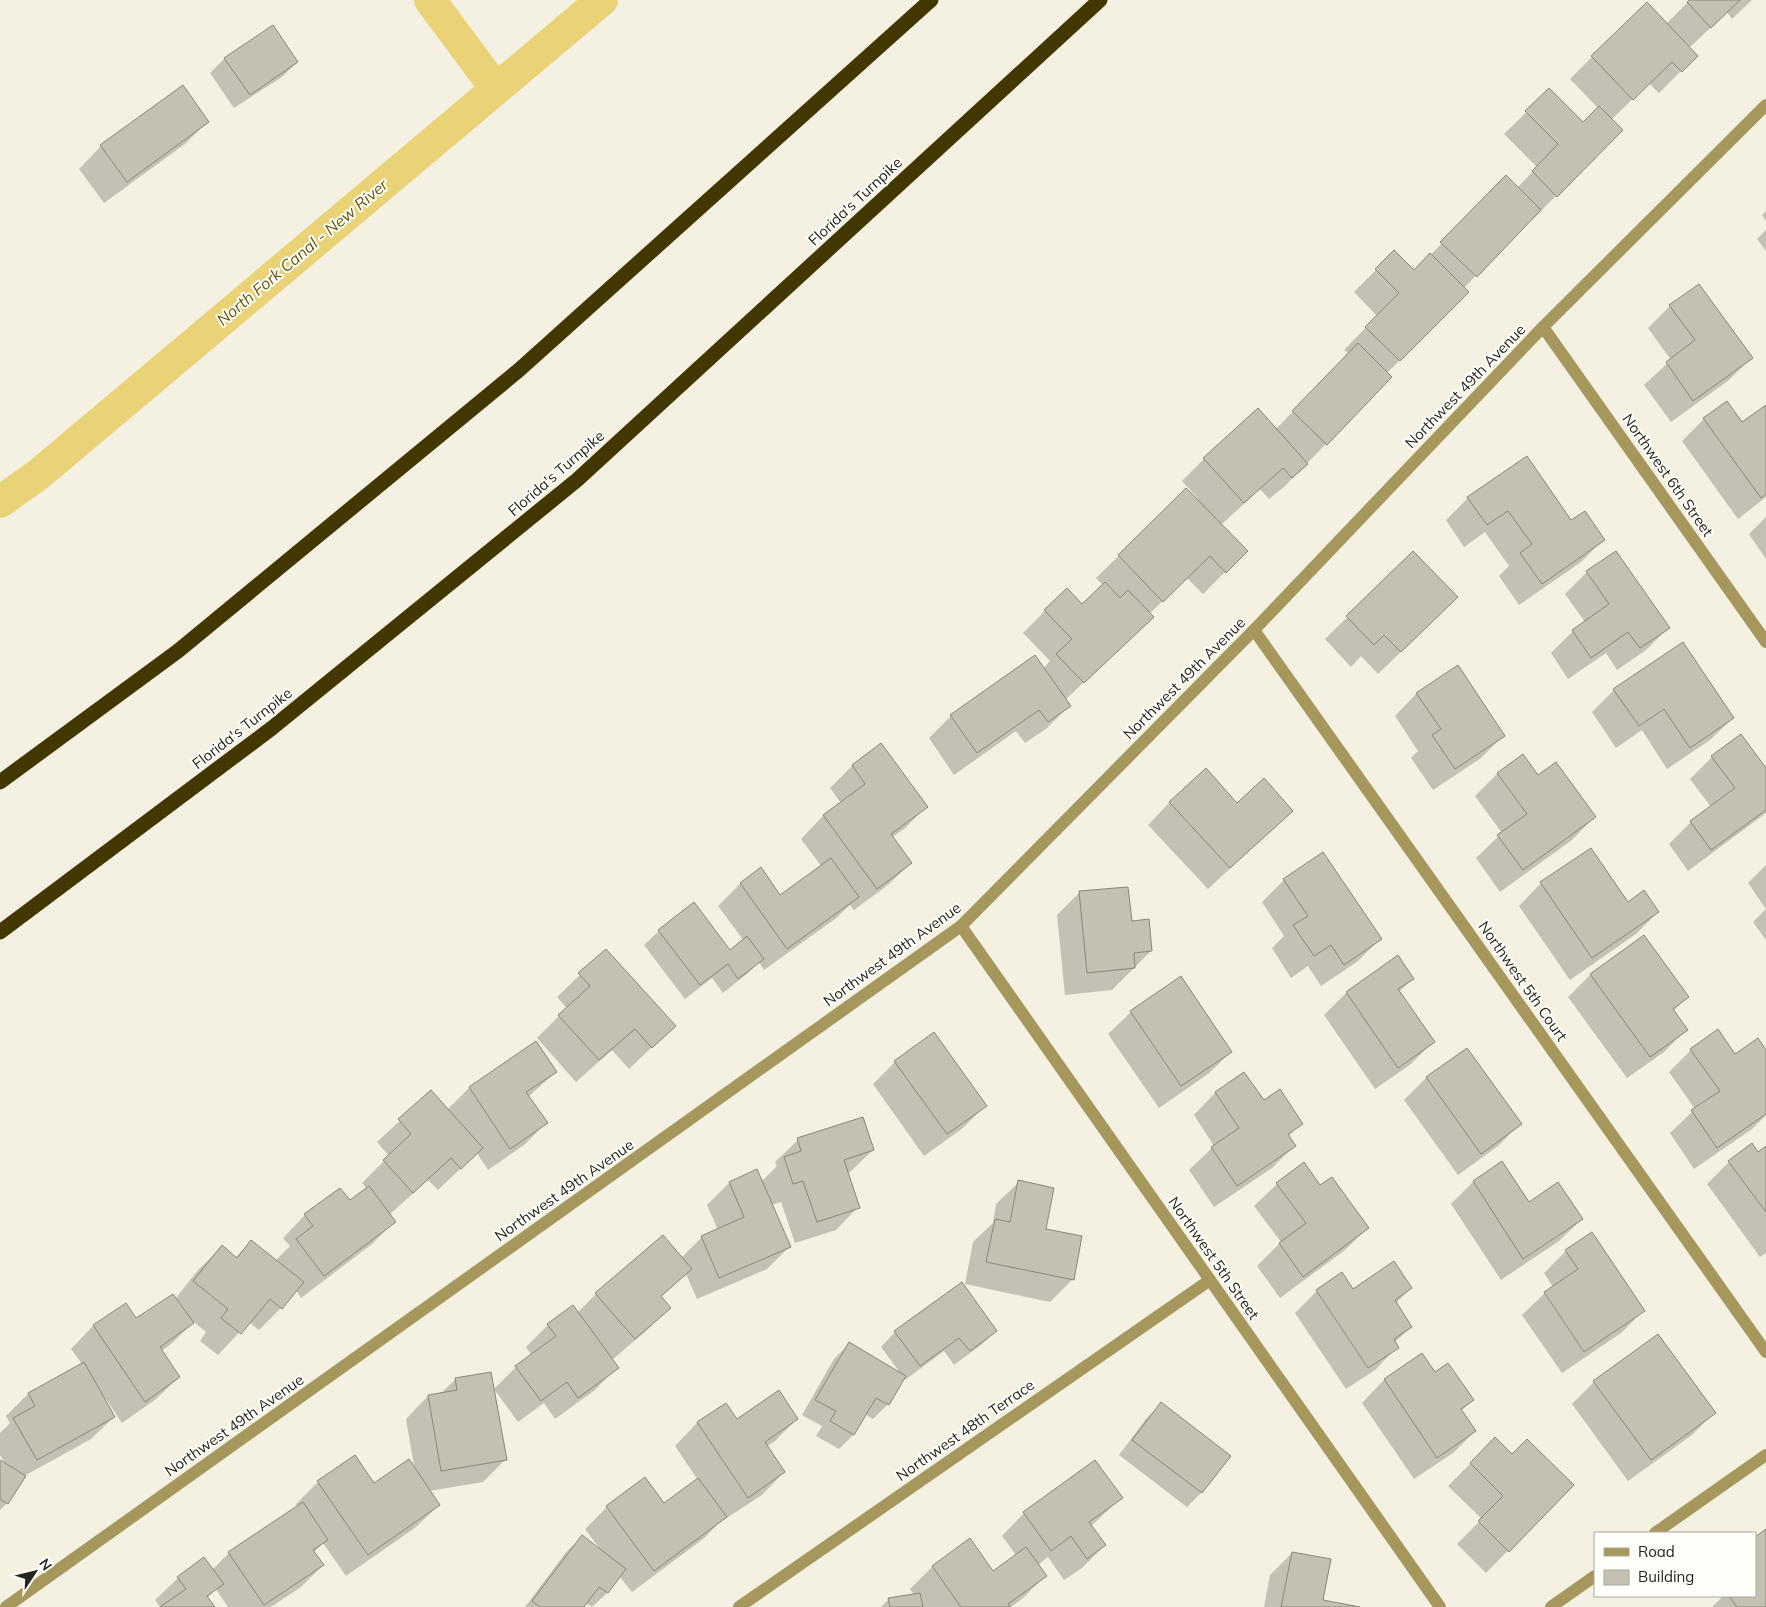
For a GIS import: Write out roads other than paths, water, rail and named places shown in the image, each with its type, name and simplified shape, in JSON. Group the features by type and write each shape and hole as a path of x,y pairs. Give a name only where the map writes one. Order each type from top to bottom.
{"highway":[{"path":"0,782 178,651 519,370 931,0"},
{"name":"Florida's Turnpike","path":"0,932 272,728 577,480 1100,0"}],"street":[{"name":"Northwest 49th Avenue","path":"6,1607 961,926 1254,630 1543,327 1766,105"},
{"name":"Northwest 6th Street","path":"1543,327 1766,642"},
{"name":"Northwest 5th Court","path":"1254,630 1766,1352"},
{"name":"Northwest 5th Street","path":"961,926 1440,1607"},
{"name":"Northwest 48th Terrace","path":"739,1607 1210,1280"},
{"path":"1656,1532 1766,1455"},
{"path":"1551,1607 1594,1577"}],"waterway":[{"path":"430,0 496,89"},
{"name":"North Fork Canal - New River","path":"0,502 39,474 602,0"}]}
